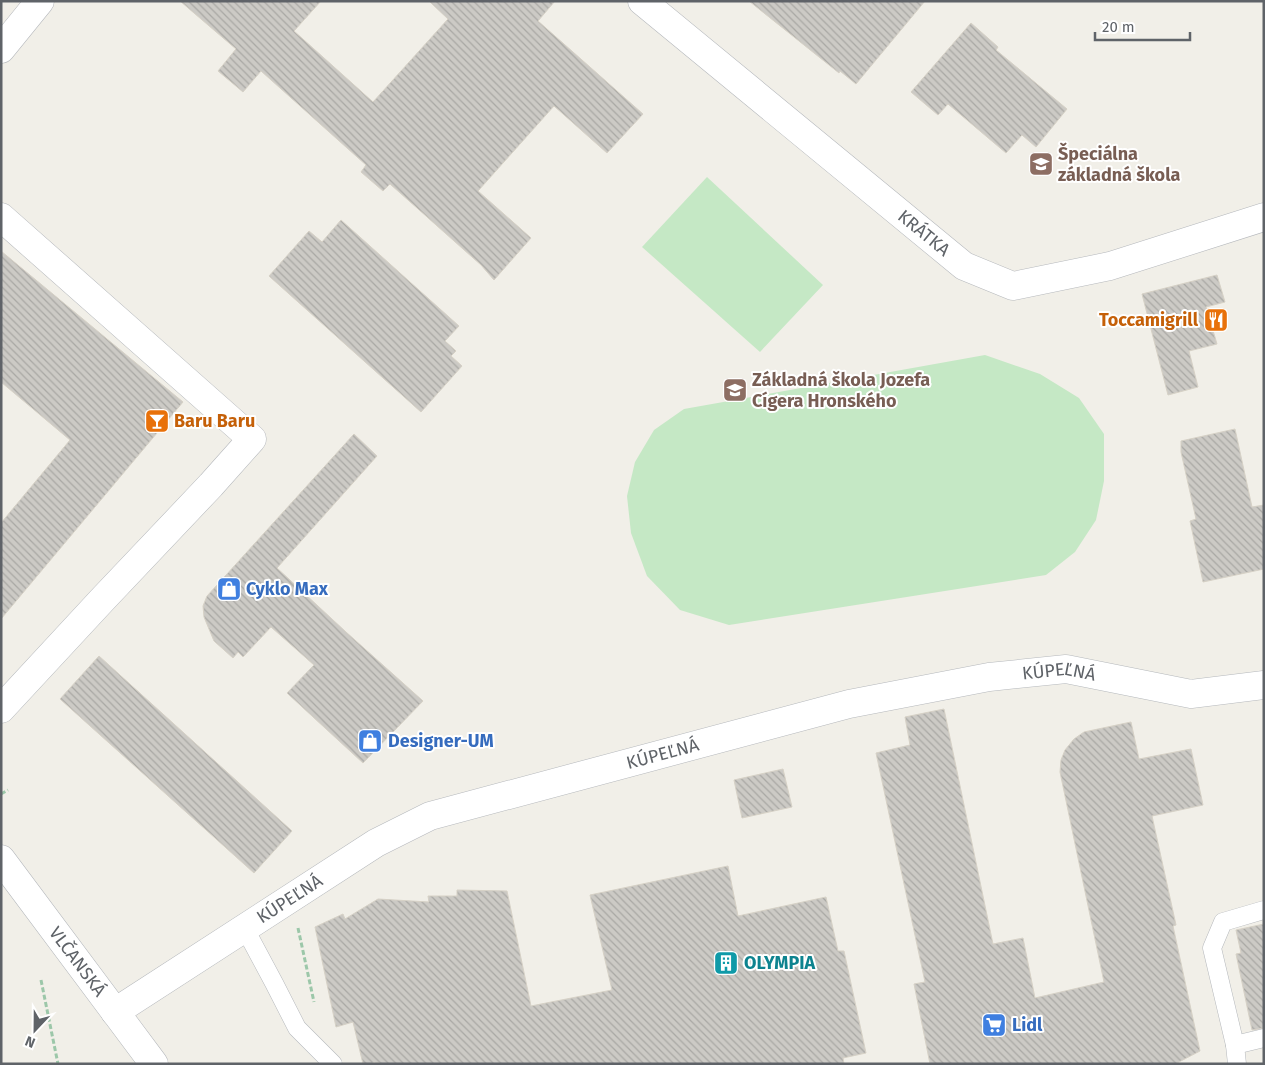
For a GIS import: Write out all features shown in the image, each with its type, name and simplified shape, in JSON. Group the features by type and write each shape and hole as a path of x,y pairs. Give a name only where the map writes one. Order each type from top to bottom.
{"street":[{"path":"1,49 40,1"},
{"name":"KRÁTKA","path":"642,1 964,266 1013,286 1110,266 1264,217"},
{"path":"1,217 252,439 1,709"},
{"name":"KÚPEĽNÁ","path":"115,1012 376,843 430,816 849,704 989,677 1066,669 1191,694 1264,685"},
{"name":"VLČANSKÁ","path":"1,859 154,1064"}],"lane":[{"path":"1237,1064 1235,1045 1212,948 1224,922 1264,910"},
{"path":"244,927 297,1028 333,1064"},
{"path":"1235,1045 1264,1038"}],"path":[{"path":"1,794 8,790"},
{"path":"298,925 315,1007"},
{"path":"41,980 58,1064"}],"green space":[{"path":"707,177 823,285 760,352 642,247"},
{"path":"985,355 1040,374 1079,398 1104,434 1104,481 1096,520 1075,552 1046,575 729,625 680,610 647,576 631,533 627,496 635,462 654,430 684,409"}],"building":[{"path":"180,1 321,1 294,31 373,102 448,19 429,1 555,1 538,21 643,114 607,153 554,106 478,191 531,238 494,280 481,265 390,184 383,191 361,172 366,165 261,71 243,92 218,71 236,49"},
{"path":"749,1 925,1 856,84 840,71 839,73"},
{"path":"971,23 998,47 996,50 1067,109 1036,147 1022,135 1006,153 948,104 938,115 911,92"},
{"path":"341,220 459,326 445,341 456,351 451,356 462,366 421,412 269,276 309,231 322,242"},
{"path":"1,251 183,402 1,619 1,523 70,440 1,382"},
{"path":"1217,275 1225,302 1206,307 1217,344 1189,351 1198,387 1168,395 1142,294"},
{"path":"1235,429 1252,507 1264,505 1264,569 1203,582 1190,521 1196,519 1181,452 1181,441"},
{"path":"354,434 377,456 277,568 423,701 363,763 287,693 314,665 271,627 243,657 238,652 233,658 214,641 204,617 203,606 207,596"},
{"path":"99,656 292,831 254,873 60,699"},
{"path":"944,709 993,944 1023,938 1035,998 1104,982 1060,772 1061,760 1065,750 1074,739 1084,732 1131,722 1139,759 1191,749 1203,805 1152,816 1176,925 1173,926 1200,1051 1175,1064 930,1064 914,984 925,982 876,753 910,745 905,717"},
{"path":"783,769 792,807 742,818 734,780"},
{"name":"OLYMPIA","path":"728,866 738,916 826,897 838,951 844,951 866,1053 843,1058 844,1064 384,1064 374,1062 363,1064 353,1022 336,1027 315,927 343,914 345,919 378,899 429,902 428,896 457,896 457,890 507,891 531,1006 612,990 590,895"},
{"path":"1264,924 1264,1028 1252,1030 1236,954 1241,953 1236,930"}],"place":[{"name":"Špeciálna základná škola","path":"1041,164"},
{"name":"Toccamigrill","path":"1216,320"},
{"name":"Základná škola Jozefa Cígera Hronského","path":"735,390"},
{"name":"Baru Baru","path":"157,421"},
{"name":"Cyklo Max","path":"229,589"},
{"name":"Designer-UM","path":"370,741"},
{"name":"OLYMPIA","path":"726,963"},
{"name":"Lidl","path":"994,1025"}]}
